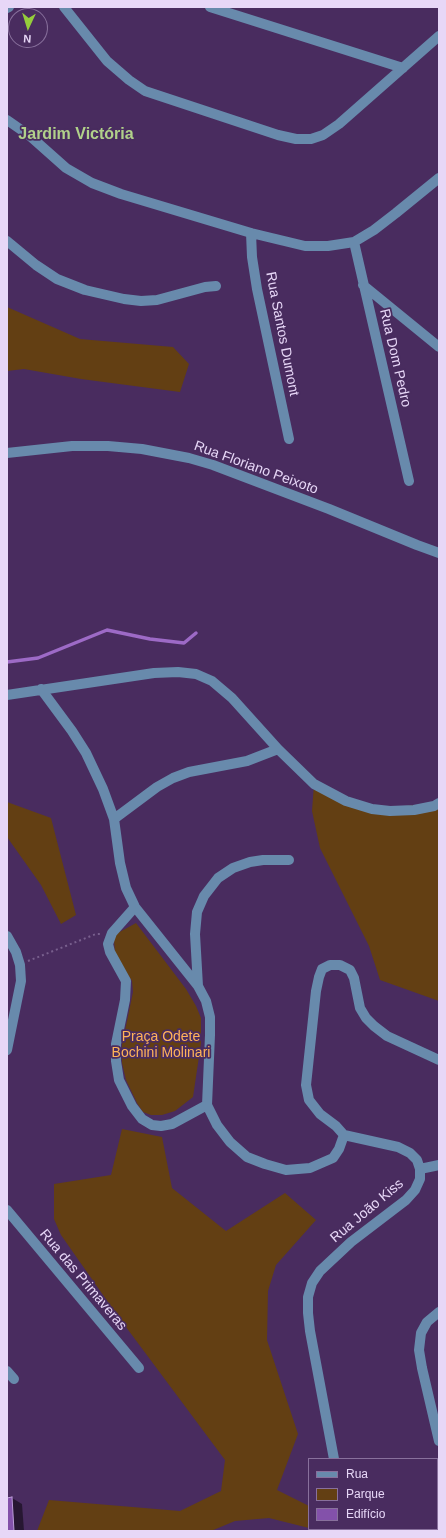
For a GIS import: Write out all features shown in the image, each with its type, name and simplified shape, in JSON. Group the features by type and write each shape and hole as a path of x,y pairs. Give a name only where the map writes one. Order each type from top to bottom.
{"street":[{"path":"64,7 107,61 129,80 145,91 284,136 311,139 323,135 340,124 439,36"},
{"path":"210,7 403,68"},
{"path":"7,120 30,136 66,168 92,183 121,194 252,233 304,246 328,246 354,242 385,222 439,178"},
{"name":"Rua Santos Dumont","path":"252,233 252,257 257,289 289,439"},
{"path":"7,241 36,265 57,279 85,290 124,299 141,301 157,300 205,287 216,286"},
{"name":"Rua Dom Pedro","path":"354,242 409,481"},
{"path":"363,285 439,347"},
{"name":"Rua Floriano Peixoto","path":"7,453 72,446 108,446 142,449 189,458 213,465 329,509 439,553"},
{"path":"7,695 154,673 178,672 196,674 212,681 232,698 278,749 314,784 346,802 372,810 390,811 414,810 434,806 439,803"},
{"path":"41,689 72,730 86,753 103,788 114,819 126,888 135,907 198,986 206,1001 210,1017 207,1105 217,1125 230,1142 247,1157 286,1170 310,1168 333,1158 339,1149 344,1135"},
{"path":"114,819 157,787 173,778 189,772 246,761 278,749"},
{"path":"198,986 195,934 197,912 204,896 218,878 233,868 250,862 263,860 288,860"},
{"path":"135,907 112,933 108,944 110,952 126,981 125,1000 116,1044 116,1061 119,1080 132,1106 142,1119 152,1125 161,1126 172,1124 207,1105"},
{"path":"7,936 16,952 20,964 21,981 7,1050"},
{"path":"439,1060 387,1036 366,1018 360,1008 354,978 350,970 340,965 330,965 322,969 318,977 316,991 306,1085 309,1100 320,1114 336,1126 344,1135 398,1147 410,1153 417,1160 420,1169 439,1165"},
{"name":"Rua João Kiss","path":"334,1458 310,1331 308,1297 312,1283 320,1271 351,1242 406,1200 415,1190 420,1179 420,1169"},
{"name":"Rua das Primaveras","path":"7,1210 139,1368"},
{"path":"438,1434 419,1350 421,1333 427,1322 439,1312"},
{"path":"7,1371 14,1379"}],"path":[{"path":"20,964 96,934 112,933"}],"green space":[{"path":"7,307 80,339 173,347 189,364 180,392 81,379 24,369 7,371"},
{"path":"314,784 372,809 439,803 439,1001 380,980 369,946 320,848 312,811"},
{"path":"7,802 51,818 76,915 61,924 41,885 7,837"},
{"name":"Praça Odete Bochini Molinari","path":"136,923 186,989 201,1018 201,1043 193,1097 175,1111 162,1115 151,1115 143,1112 126,1080 122,1063 122,1045 133,992 132,981 115,954 114,939 116,934"},
{"path":"122,1129 162,1137 172,1188 226,1231 285,1193 316,1220 276,1265 268,1291 267,1340 298,1434 277,1490 308,1506 308,1528 269,1518 235,1521 211,1531 37,1531 49,1500 180,1511 221,1491 225,1460 117,1315 61,1235 54,1219 54,1184 111,1175"}],"building":[{"path":"12,1497 14,1531 7,1531 7,1498"}],"waterway":[{"path":"7,662 38,658 107,630 150,639 184,643 196,633"}],"district":[{"name":"Jardim Victória","path":"76,135"}]}
